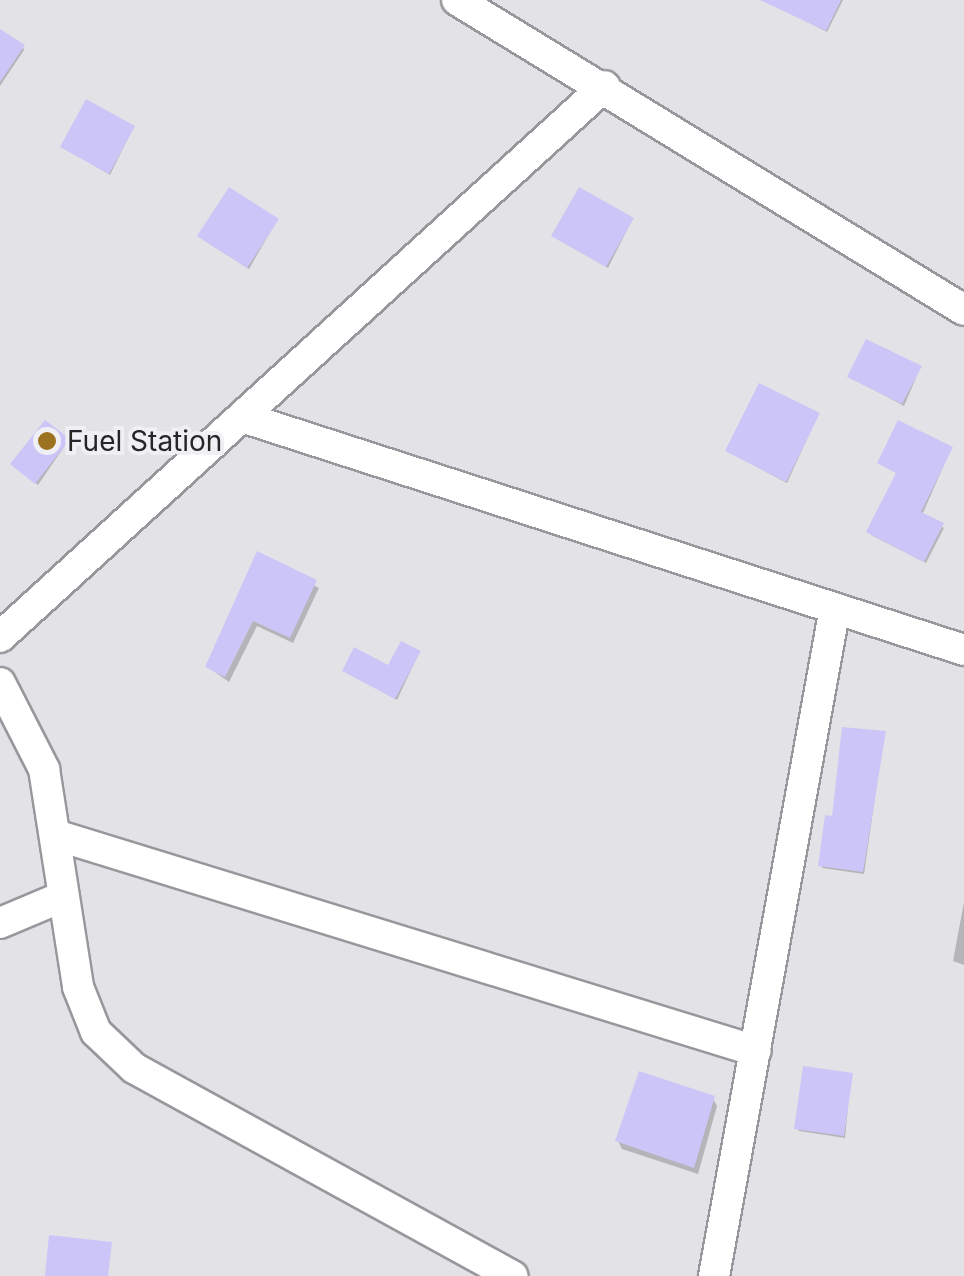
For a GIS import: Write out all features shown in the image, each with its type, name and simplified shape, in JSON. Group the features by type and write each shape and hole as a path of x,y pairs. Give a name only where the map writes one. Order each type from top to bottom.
{"street":[{"path":"457,0 606,86 964,310"},
{"path":"0,637 606,86"},
{"path":"245,418 834,613 964,650"},
{"path":"714,1276 834,613"},
{"path":"0,683 44,769 60,836 62,897 78,986 96,1032 134,1068 512,1276"},
{"path":"60,836 756,1051"},
{"path":"0,923 62,897"}],"building":[{"path":"760,0 841,0 826,31"},
{"path":"0,29 25,45 0,82"},
{"path":"86,99 135,126 109,174 60,147"},
{"path":"229,187 279,219 247,268 197,236"},
{"path":"579,187 634,218 606,267 551,236"},
{"path":"866,339 922,366 902,404 847,377"},
{"path":"759,383 820,413 786,482 725,451"},
{"path":"45,420 70,439 35,484 10,464"},
{"path":"898,420 953,447 921,512 944,523 924,562 866,532 896,473 877,463"},
{"path":"257,551 317,580 290,638 253,621 225,677 205,667"},
{"path":"401,641 421,651 395,699 342,671 354,647 388,665"},
{"path":"842,727 886,731 863,872 818,866 825,815 832,816"},
{"path":"803,1066 853,1073 844,1136 794,1129"},
{"path":"639,1071 715,1096 694,1168 615,1141"},
{"path":"49,1235 112,1242 108,1276 45,1276"}],"place":[{"name":"Fuel Station","path":"47,441"}]}
